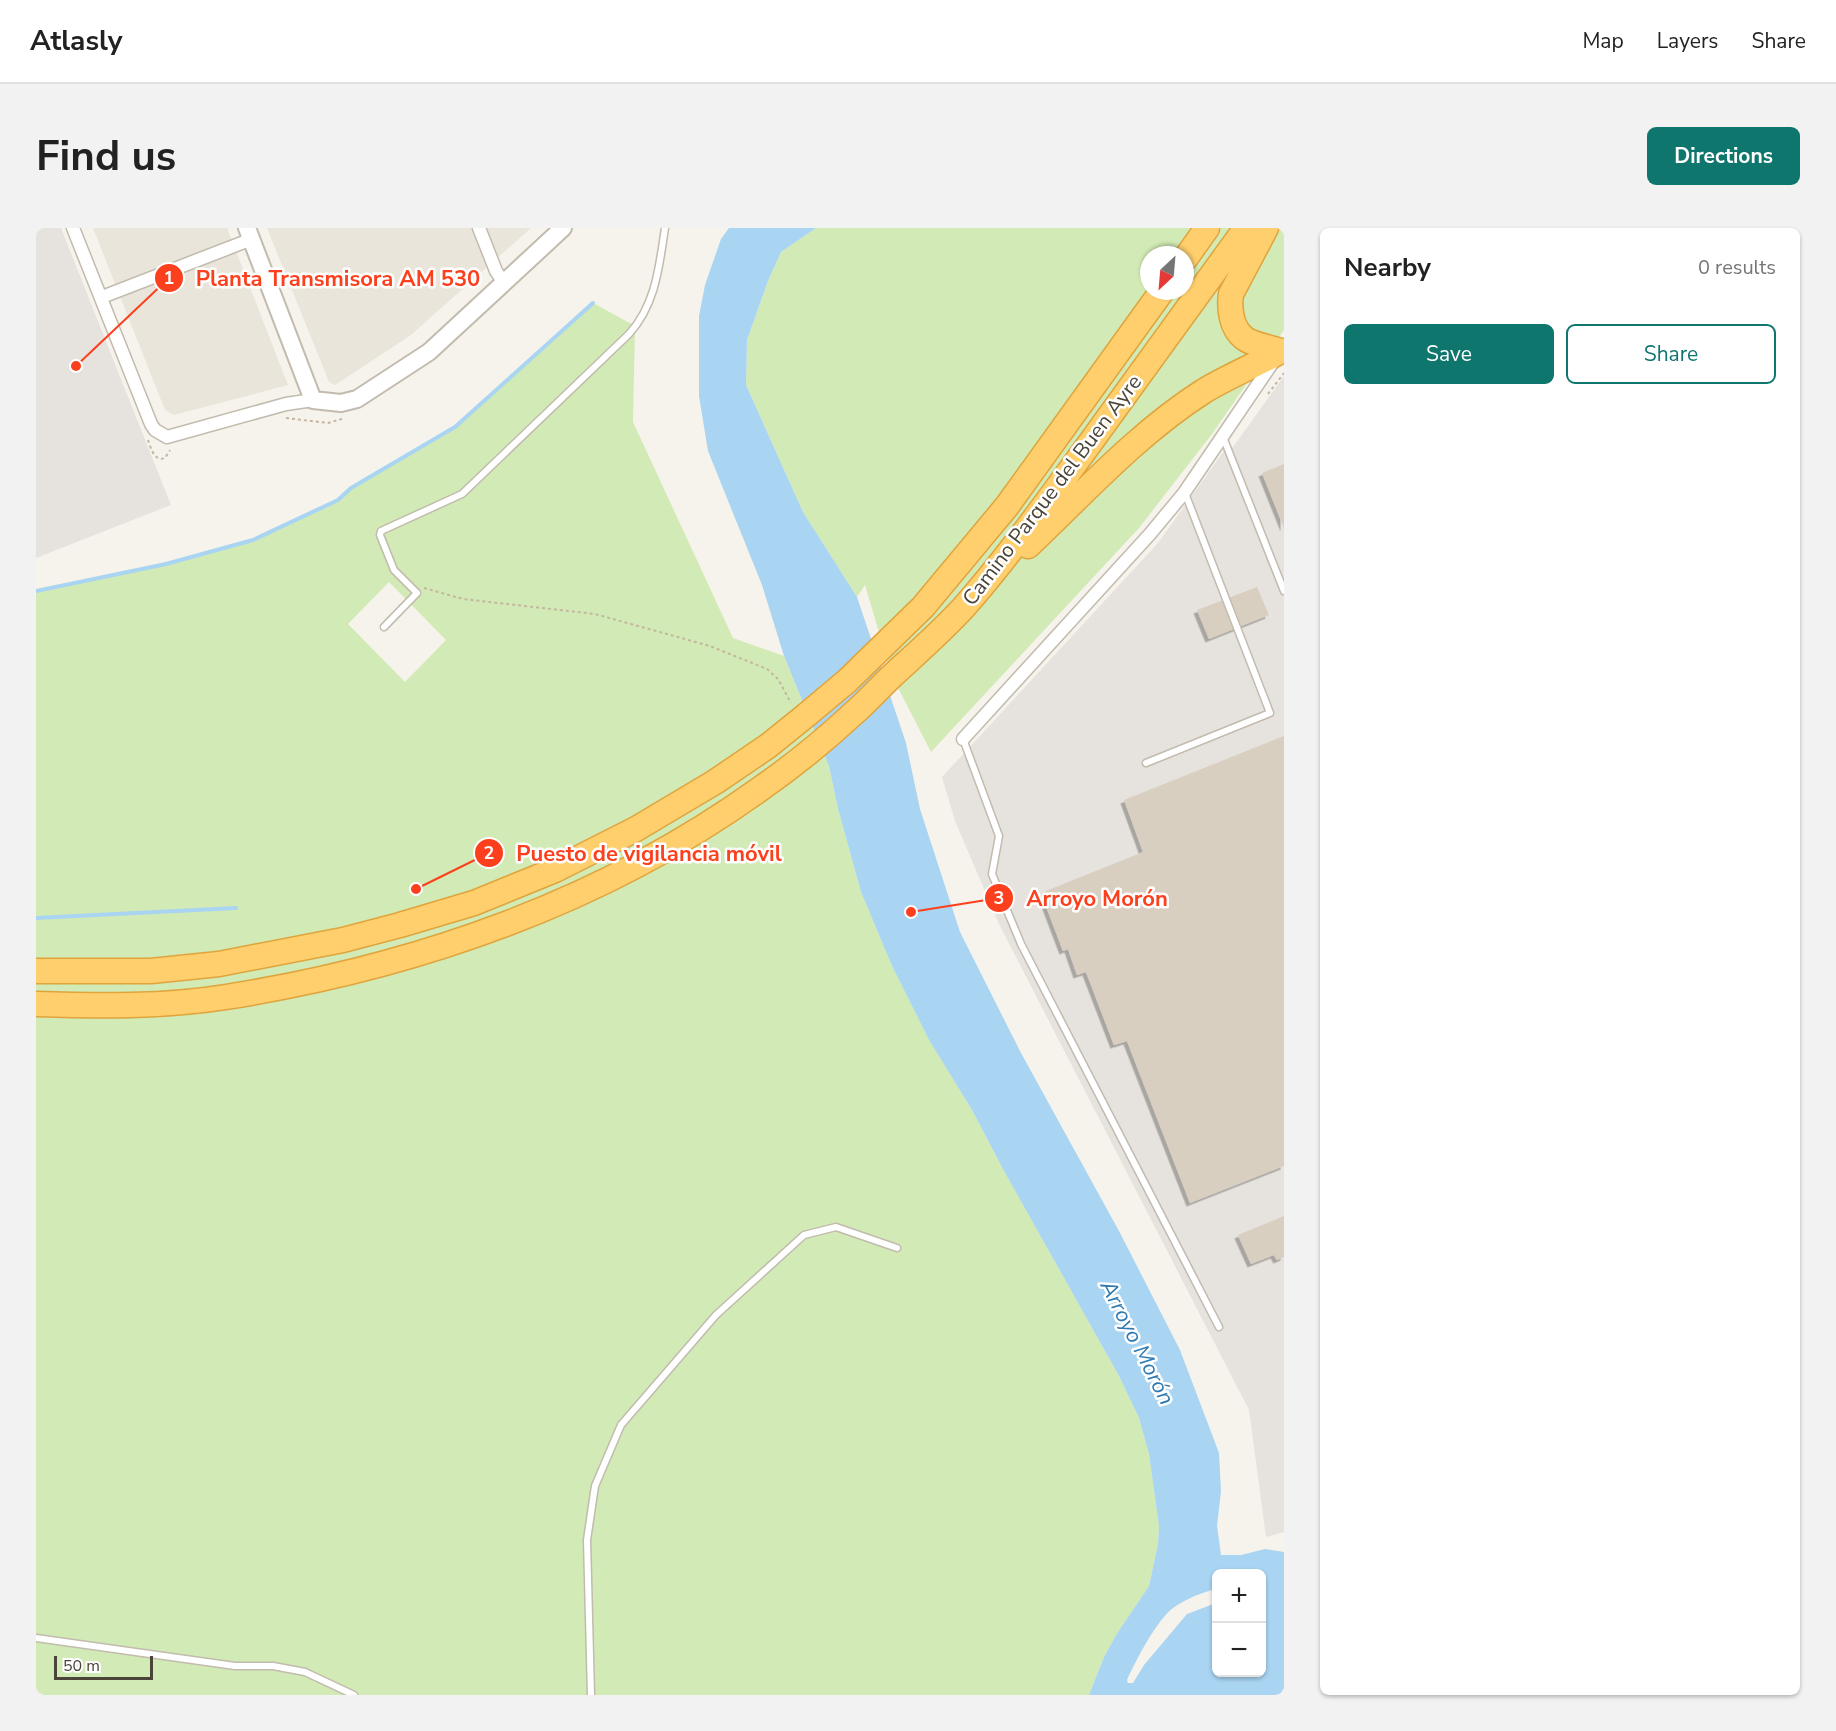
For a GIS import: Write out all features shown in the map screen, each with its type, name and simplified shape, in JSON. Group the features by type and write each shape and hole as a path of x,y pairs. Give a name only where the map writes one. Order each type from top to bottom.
{"highway":[{"path":"1194,246 1207,228"},
{"name":"Camino Parque del Buen Ayre","path":"36,1004 88,1006 224,998 320,979 420,954 486,932 568,899 703,828 761,789 816,746 927,645 964,607 1017,541 1246,228"},
{"path":"1266,228 1231,294 1229,305 1234,326 1244,339 1283,349"},
{"name":"Camino Parque del Buen Ayre","path":"36,971 151,971 219,964 343,940 474,903 555,870 636,829 716,782 768,746 847,681 923,607 1007,506 1156,300"},
{"path":"964,607 1153,429 1202,392 1283,349"}],"street":[{"path":"73,228 151,424 161,435 167,437 286,404 314,400 341,403 357,399 439,344 562,228"},
{"path":"479,228 496,271 504,283"},
{"path":"102,297 249,234 314,400"},
{"path":"963,740 1150,534 1184,493 1283,349"}],"lane":[{"path":"384,627 417,593 394,570 380,535 381,531 462,494 629,334 643,317 651,300 665,228"},
{"path":"1222,436 1284,591"},
{"path":"1146,763 1270,713 1184,493"},
{"path":"963,740 999,836 992,874 1021,944 1219,1327"},
{"path":"591,1695 587,1540 595,1486 621,1425 717,1315 804,1234 836,1227 897,1248"},
{"path":"36,1638 235,1666 273,1666 305,1672 354,1695"}],"path":[{"path":"404,582 463,599 595,614 710,646 767,669 778,679 789,700 805,716"}],"shaded area":[{"path":"36,228 61,228 171,505 36,558"},
{"path":"93,228 227,228 288,385 174,415 165,410"},
{"path":"267,228 531,228 411,335 335,385 329,382"},
{"path":"1284,376 1284,1532 1266,1537 1249,1410 999,924 955,821 942,777 1158,543 1226,448 1233,447"}],"green space":[{"path":"816,228 1284,228 1284,330 1212,434 1139,528 931,752 892,676 865,585 857,597 803,512 746,385 747,340 781,252"},
{"path":"593,303 635,326 633,422 733,638 784,656 829,766 838,809 861,892 892,966 929,1040 972,1110 1119,1376 1139,1418 1149,1454 1159,1526 1158,1544 1149,1586 1116,1635 1104,1657 1089,1695 36,1695 36,591 166,564 253,540 338,500 351,488 455,427","holes":["389,582 446,640 405,682 348,624"]}],"water":[{"name":"Arroyo Morón","path":"729,228 816,228 781,252 768,281 747,340 746,385 803,512 857,597 906,743 920,809 960,932 1021,1053 1119,1231 1180,1350 1219,1453 1221,1491 1217,1526 1221,1555 1241,1555 1265,1549 1284,1552 1284,1695 1089,1695 1104,1657 1116,1635 1149,1586 1158,1544 1159,1526 1149,1454 1139,1418 1119,1376 972,1110 929,1040 892,966 861,892 838,809 829,766 784,656 762,585 708,451 699,396 699,316 705,285 721,239"}],"building":[{"path":"1284,464 1284,528 1262,473"},
{"path":"1257,587 1269,615 1209,639 1197,610"},
{"path":"1284,736 1284,1166 1190,1203 1127,1041 1114,1045 1086,972 1077,975 1068,949 1063,951 1041,893 1143,852 1124,800"},
{"path":"1284,1216 1284,1257 1277,1260 1274,1255 1251,1264 1238,1235"}],"waterway":[{"path":"36,591 166,564 253,540 338,500 351,488 455,427 593,303"},
{"path":"36,918 236,908"}],"place":[{"name":"Planta Transmisora AM 530","path":"76,366"},
{"name":"Puesto de vigilancia móvil","path":"416,889"},
{"name":"Arroyo Morón","path":"911,912"}]}
